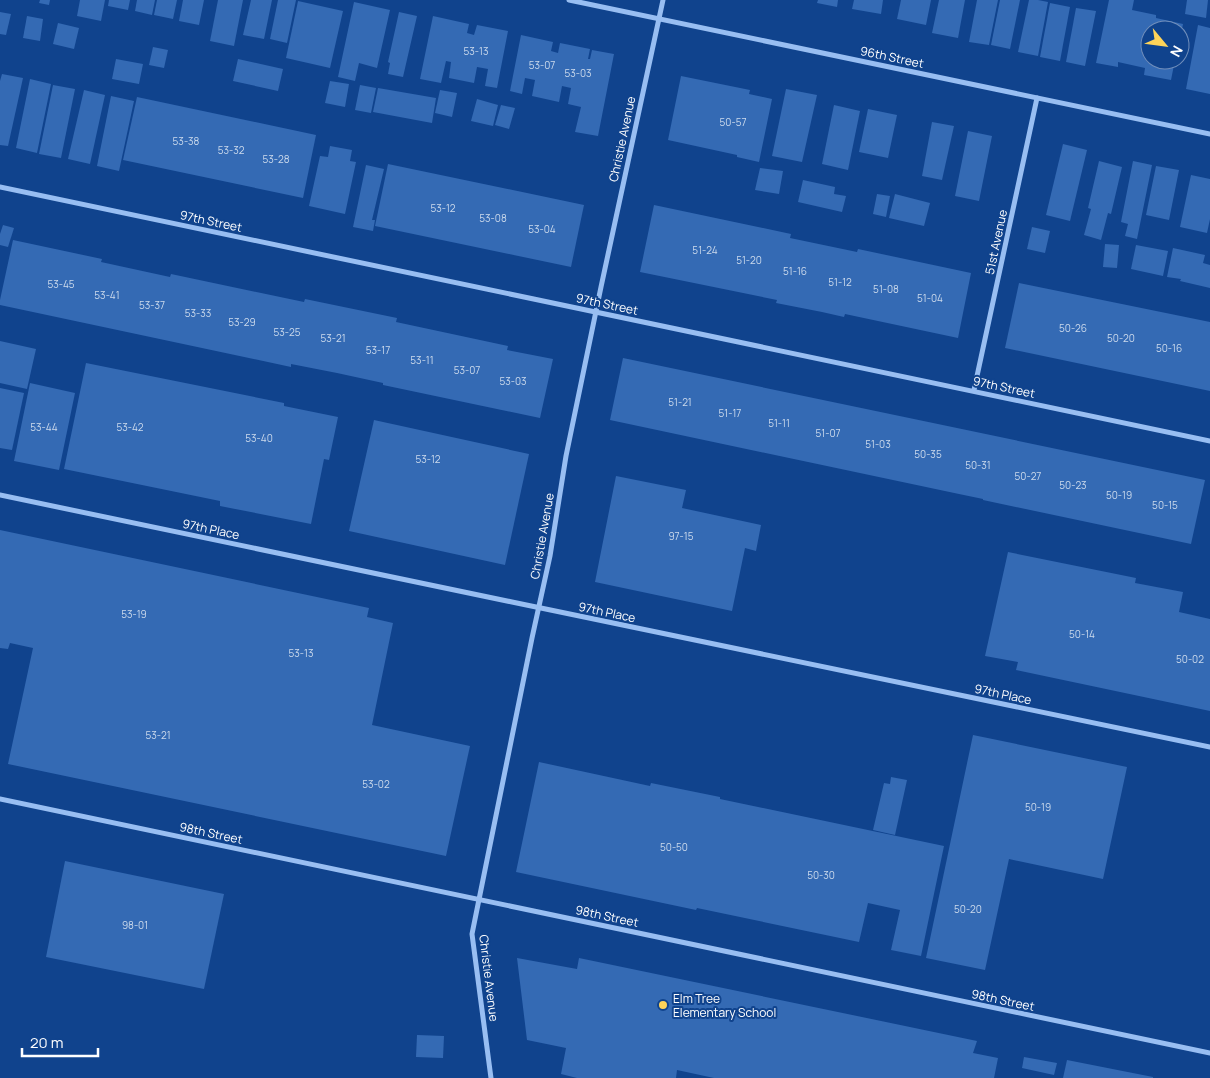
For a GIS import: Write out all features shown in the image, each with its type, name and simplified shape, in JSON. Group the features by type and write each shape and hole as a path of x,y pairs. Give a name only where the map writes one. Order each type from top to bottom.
{"street":[{"name":"96th Street","path":"569,0 1210,134"},
{"name":"Christie Avenue","path":"491,1078 472,934 550,556 566,456 663,0"},
{"name":"51st Avenue","path":"974,390 1037,98"},
{"name":"97th Street","path":"0,187 1210,440"},
{"name":"97th Place","path":"0,495 1210,747"},
{"name":"98th Street","path":"0,799 1210,1053"}],"building":[{"path":"40,0 50,0 49,5 39,3"},
{"path":"80,0 105,0 101,21 77,16"},
{"path":"109,0 130,0 128,10 108,6"},
{"path":"137,0 155,0 152,15 135,11"},
{"path":"157,0 177,0 173,19 154,15"},
{"path":"183,0 204,0 199,25 179,21"},
{"path":"218,0 243,0 234,46 210,41"},
{"path":"251,0 272,0 264,39 243,35"},
{"path":"278,0 296,0 287,43 270,39"},
{"path":"818,0 838,0 837,7 817,3"},
{"path":"854,0 883,0 881,14 852,9"},
{"path":"901,0 931,0 926,25 897,19"},
{"path":"939,0 965,0 958,38 932,33"},
{"path":"977,0 998,0 989,45 969,42"},
{"path":"1000,0 1020,0 1010,49 991,45"},
{"path":"1029,0 1048,2 1038,56 1018,52"},
{"path":"1109,0 1134,0 1132,10 1156,15 1156,18 1165,20 1140,20 1140,67 1118,62 1118,67 1096,63"},
{"path":"1187,0 1208,0 1206,18 1185,14"},
{"path":"298,1 343,11 330,68 286,58"},
{"path":"354,2 390,10 377,68 359,63 355,81 338,77"},
{"path":"1050,3 1070,7 1060,61 1040,57"},
{"path":"1076,8 1096,11 1085,66 1066,62"},
{"path":"0,12 11,14 6,35 0,34"},
{"path":"399,12 417,16 403,77 388,74 390,63 388,62"},
{"path":"27,16 43,19 40,41 23,38"},
{"path":"433,16 469,24 467,33 474,35 477,25 508,31 497,88 485,86 488,69 477,67 474,83 449,78 451,62 446,61 441,83 420,79"},
{"path":"58,23 79,28 74,49 53,44"},
{"path":"1198,25 1210,28 1210,94 1186,89"},
{"path":"521,35 553,42 551,51 558,53 560,43 590,49 588,59 590,59 592,50 614,54 598,136 575,132 581,107 568,104 571,88 562,86 559,102 532,96 535,80 525,78 522,94 510,91"},
{"path":"153,47 168,50 164,68 149,65"},
{"path":"116,59 143,64 139,84 112,79"},
{"path":"238,59 283,69 278,91 233,81"},
{"path":"1145,70 1173,70 1171,80 1144,75"},
{"path":"2,74 23,78 8,146 0,145 0,81"},
{"path":"681,76 750,90 749,94 772,99 759,162 737,157 737,155 668,140"},
{"path":"30,79 51,84 37,153 16,148"},
{"path":"330,81 349,84 345,107 325,103"},
{"path":"53,85 75,89 61,158 39,154"},
{"path":"360,85 376,88 371,113 355,110"},
{"path":"378,88 436,98 432,123 373,112"},
{"path":"786,89 817,95 802,162 772,156"},
{"path":"84,90 105,95 90,164 68,159"},
{"path":"440,90 457,93 452,117 435,113"},
{"path":"111,96 134,101 119,171 97,166"},
{"path":"137,97 316,135 303,198 123,160"},
{"path":"477,99 498,105 493,126 471,121"},
{"path":"501,105 515,108 509,129 495,125"},
{"path":"834,105 860,111 848,170 822,164"},
{"path":"868,109 897,115 888,158 859,152"},
{"path":"932,122 954,126 942,180 922,176"},
{"path":"968,131 992,136 979,201 955,196"},
{"path":"1063,144 1087,150 1070,221 1046,215"},
{"path":"330,146 352,150 350,161 356,162 345,214 309,206 320,156 328,157"},
{"path":"1099,161 1122,167 1111,214 1108,213 1101,240 1084,235 1091,209 1088,208"},
{"path":"1133,161 1152,165 1137,239 1125,236 1128,224 1121,222"},
{"path":"388,164 584,205 571,267 375,226"},
{"path":"366,165 384,169 372,220 375,220 373,231 353,227"},
{"path":"1156,166 1179,170 1169,220 1146,215"},
{"path":"760,168 783,171 779,194 755,190"},
{"path":"1191,175 1210,179 1210,219 1207,233 1180,227"},
{"path":"803,180 835,187 834,194 846,196 842,212 798,202"},
{"path":"877,194 890,196 886,217 873,214"},
{"path":"895,194 930,203 924,226 889,218"},
{"path":"654,205 791,234 790,238 857,252 858,249 971,273 958,338 845,314 844,317 776,303 777,300 640,272"},
{"path":"3,225 14,228 8,247 0,245 0,234"},
{"path":"1032,227 1050,231 1045,253 1027,249"},
{"path":"13,240 102,259 101,262 170,277 171,274 304,302 305,299 397,318 396,322 508,346 507,350 553,359 540,418 383,385 383,383 337,373 291,364 291,367 0,305"},
{"path":"1105,244 1119,245 1117,268 1103,267"},
{"path":"1136,245 1168,251 1163,276 1131,269"},
{"path":"1173,248 1205,255 1203,263 1210,265 1210,288 1180,281 1181,279 1167,277"},
{"path":"1019,283 1210,322 1210,391 1005,348"},
{"path":"0,341 36,349 27,389 0,383"},
{"path":"623,358 1205,480 1191,544 610,420"},
{"path":"86,363 284,403 284,406 338,417 329,460 324,459 311,524 220,506 220,501 64,469"},
{"path":"30,383 75,393 59,470 14,461"},
{"path":"0,388 24,393 12,450 0,448"},
{"path":"374,420 529,454 505,565 349,531"},
{"path":"616,476 686,490 682,508 761,525 756,551 745,548 732,611 595,582"},
{"path":"0,530 369,608 367,617 393,623 372,725 470,746 446,856 8,764 33,648 10,643 8,649 0,648"},
{"path":"1008,552 1136,578 1135,583 1183,592 1179,612 1210,619 1210,711 1016,670 1018,662 985,656"},
{"path":"973,735 1127,767 1103,879 1009,859 985,970 926,958"},
{"path":"539,762 650,786 651,783 720,797 720,799 944,846 921,956 891,950 900,910 868,903 859,942 516,872"},
{"path":"891,777 907,780 895,835 873,830 884,783 890,784"},
{"path":"65,861 224,894 204,989 46,957"},
{"name":"Elm Tree Elementary School","path":"517,958 577,969 579,958 977,1041 973,1053 998,1058 994,1078 714,1078 677,1070 676,1078 577,1078 561,1074 566,1048 527,1040"},
{"path":"417,1035 444,1036 443,1058 416,1057"},
{"path":"1024,1057 1057,1063 1054,1075 1022,1068"},
{"path":"1067,1060 1153,1077 1153,1078 1063,1078"}],"place":[{"name":"Elm Tree Elementary School","path":"663,1005"}]}
